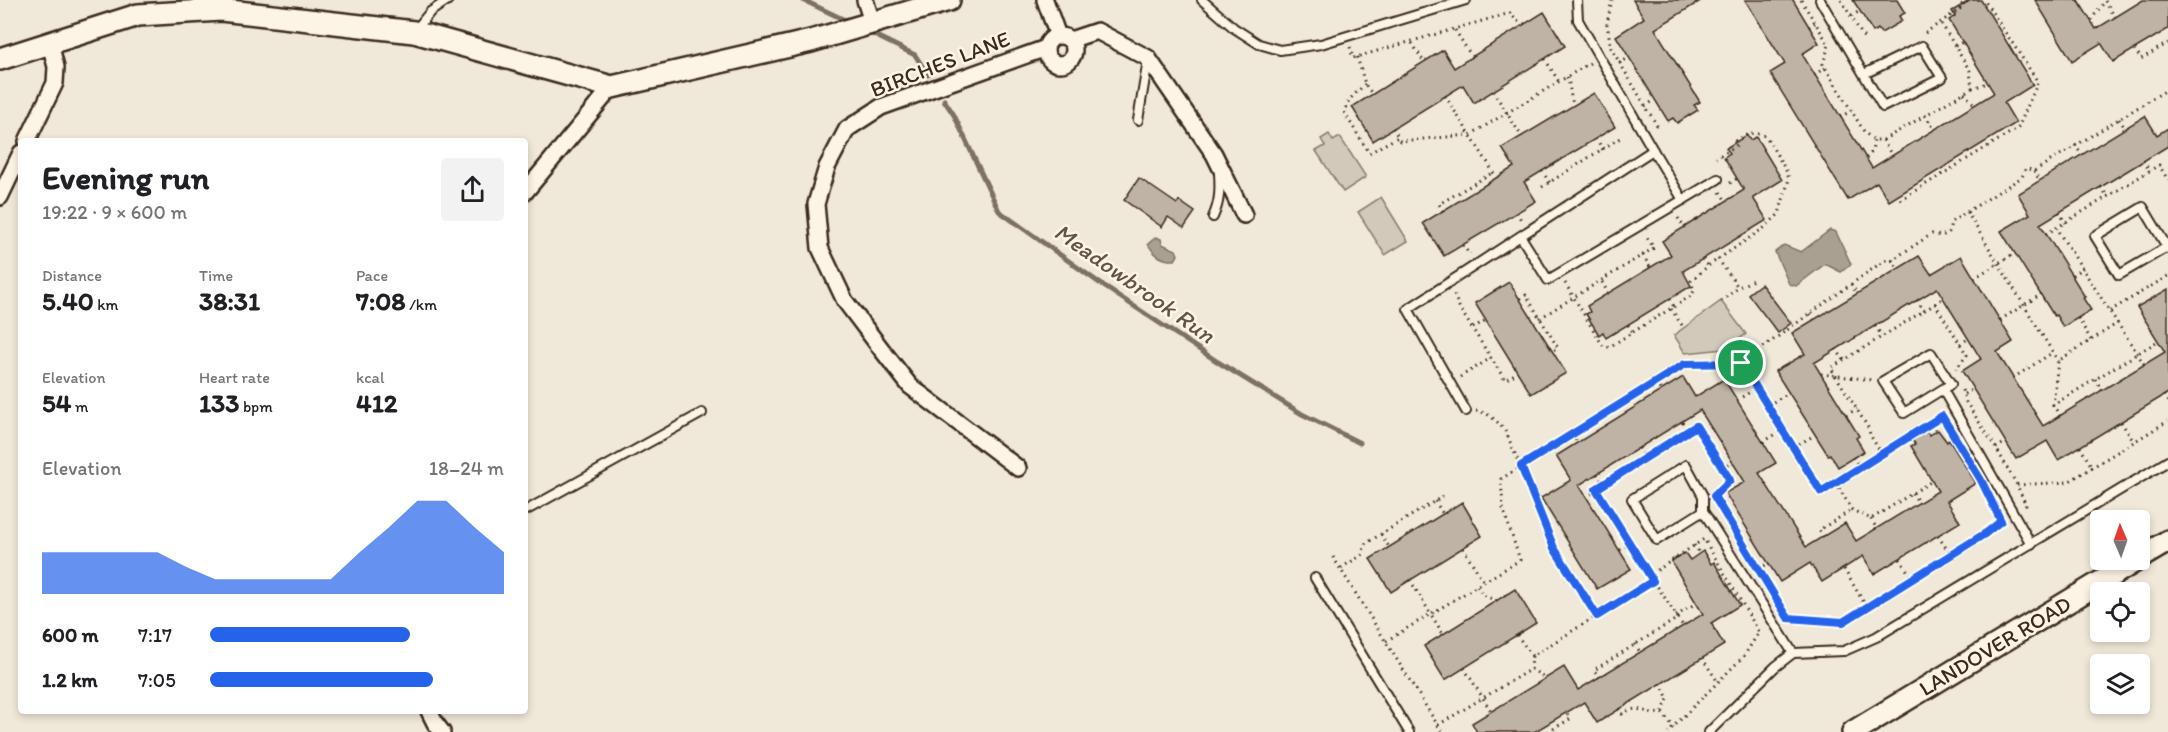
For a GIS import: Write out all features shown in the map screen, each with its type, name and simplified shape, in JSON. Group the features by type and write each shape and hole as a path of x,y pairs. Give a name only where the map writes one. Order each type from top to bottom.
{"main road":[{"path":"0,59 138,15 221,5 414,32 612,87 811,41 949,0"},
{"name":"LANDOVER ROAD","path":"2150,552 2168,541"},
{"name":"LANDOVER ROAD","path":"1853,732 2120,570"}],"street":[{"path":"865,0 867,23"},
{"path":"1045,0 1064,38"},
{"name":"BIRCHES LANE","path":"1064,38 1074,51 1068,62 1055,63 1050,60 1046,48 1048,42 1064,38 1096,31 1148,58 1219,165 1244,215"},
{"path":"28,138 55,83 56,67 50,43"},
{"name":"BIRCHES LANE","path":"1018,468 910,386 882,351 845,302 820,248 816,204 826,167 846,129 881,107 1046,48"},
{"path":"528,188 612,87"},
{"path":"0,197 18,159"},
{"path":"430,714 442,732"}],"lane":[{"path":"414,32 430,12 448,0"},
{"path":"1202,0 1234,28 1259,44 1280,50 1322,44 1466,0"},
{"path":"1577,0 1578,20 1683,200"},
{"path":"1820,0 1883,107 1942,78 1922,46 1864,74"},
{"path":"1138,120 1148,58"},
{"path":"1466,411 1408,309 1653,150"},
{"path":"1213,217 1218,207 1220,194 1219,165"},
{"path":"1521,237 1548,280 1718,178"},
{"path":"2143,207 2167,248 2119,275 2095,236 2143,207"},
{"path":"1931,353 1951,384 1904,413 1883,381 1931,353"},
{"path":"1943,390 2031,544"},
{"path":"528,509 702,413"},
{"path":"1709,732 1775,667 1793,653 1844,651 1876,637 2168,461"},
{"path":"1703,511 1657,540 1632,499 1686,465 1703,496 1703,511 1793,653"},
{"path":"1315,578 1409,732"}],"path":[{"path":"1612,0 1607,24 1611,48 1659,129"},
{"path":"1801,0 1829,45 1823,64 1825,68 1865,133 1874,140 1883,140 1972,88 1988,83"},
{"path":"1841,0 1864,38"},
{"path":"1925,33 1960,9 1959,6 1969,0"},
{"path":"1900,200 2018,128 2038,82 1984,0"},
{"path":"2091,20 2105,0 2115,17"},
{"path":"1851,16 1860,10"},
{"path":"1348,36 1353,58 1412,43 1510,13 1516,20 1525,24"},
{"path":"1809,27 1815,23"},
{"path":"1941,23 1970,71 1972,88"},
{"path":"1455,30 1472,57"},
{"path":"1955,46 1963,42"},
{"path":"1412,43 1424,62"},
{"path":"2135,49 2141,59 2168,43"},
{"path":"1392,128 1400,141 1470,135 1611,48"},
{"path":"1357,57 1365,84 1372,94"},
{"path":"1619,63 1629,58"},
{"path":"1545,59 1559,82"},
{"path":"1814,75 1825,68"},
{"path":"1567,77 1571,87 1570,98 1574,105"},
{"path":"1365,84 1349,100 1344,112 1369,153 1398,137"},
{"path":"2034,171 2168,89"},
{"path":"1493,91 1522,136"},
{"path":"1964,93 1975,105"},
{"path":"1445,96 1496,178"},
{"path":"1645,106 1655,100"},
{"path":"1840,117 1851,111"},
{"path":"1925,115 1935,130"},
{"path":"2119,119 2125,128"},
{"path":"1560,273 1603,346 1609,346 1691,296 1694,291 1691,281 1779,214 1789,179 1767,138 1762,134 1751,132 1735,141 1737,145 1716,158"},
{"path":"1994,136 1998,141"},
{"path":"1596,138 1603,150"},
{"path":"1542,187 1620,138"},
{"path":"1866,158 1872,152 1874,140"},
{"path":"1883,140 1892,156"},
{"path":"2075,146 2082,155"},
{"path":"2143,161 2150,171"},
{"path":"1952,162 1955,167"},
{"path":"1386,641 1520,560 1503,508 1501,479 1685,364 1741,363 1884,260 1892,260 1932,234 1942,236 1949,232 1951,222 2022,177 2026,168 2034,171 2040,181"},
{"path":"1542,171 1550,183"},
{"path":"1443,210 1439,204 1492,173"},
{"path":"1728,184 1737,178"},
{"path":"2101,187 2108,197"},
{"path":"1910,188 1913,192"},
{"path":"1711,195 1719,190 1726,201"},
{"path":"1669,221 1685,211"},
{"path":"1517,212 1522,222"},
{"path":"1967,212 2058,361 2053,405 2060,416"},
{"path":"2059,212 2066,223"},
{"path":"1677,216 1684,227"},
{"path":"2046,234 2056,228"},
{"path":"1540,318 1654,248 1646,236 1654,231"},
{"path":"1745,233 1749,238"},
{"path":"1974,278 2015,253"},
{"path":"1643,255 1650,267"},
{"path":"1703,259 1708,266"},
{"path":"1718,259 1739,287"},
{"path":"1892,260 1898,268"},
{"path":"2072,275 2083,268"},
{"path":"2110,311 2168,276"},
{"path":"1721,301 1739,287 1755,279"},
{"path":"1602,282 1608,293"},
{"path":"1447,283 1505,380 1518,372"},
{"path":"1851,284 1857,294"},
{"path":"1520,299 1526,295 1558,348 1553,351"},
{"path":"2000,320 2040,295"},
{"path":"1882,454 1831,368 1943,298"},
{"path":"1670,299 1684,328"},
{"path":"1917,300 1924,310"},
{"path":"1935,304 1967,355 1955,370 1958,378"},
{"path":"1810,314 1814,320"},
{"path":"2078,318 2091,340"},
{"path":"1473,328 1486,320"},
{"path":"2058,361 2118,324"},
{"path":"1628,325 1633,332"},
{"path":"1875,326 1882,336"},
{"path":"1960,344 1968,339"},
{"path":"2053,405 2158,341"},
{"path":"1732,345 1821,492 1942,416 1947,425"},
{"path":"1836,349 1844,360"},
{"path":"2013,378 2052,353"},
{"path":"1450,383 1491,358"},
{"path":"1821,374 1883,381"},
{"path":"2095,379 2102,390"},
{"path":"1656,383 1661,391"},
{"path":"1586,497 1696,426 1730,480 1714,496 1788,618 1843,622 1913,580 2001,521 2015,515 2026,505 1996,448 1966,402 1961,386"},
{"path":"1737,400 1757,388"},
{"path":"1964,394 1973,390"},
{"path":"1768,405 1789,393"},
{"path":"2164,395 2168,402"},
{"path":"1846,415 1857,409"},
{"path":"1466,411 1481,411 1497,421 1506,432 1554,548 1597,616"},
{"path":"2017,485 2068,482 2168,421"},
{"path":"1682,422 1687,432"},
{"path":"2121,422 2134,442"},
{"path":"1932,423 1936,431"},
{"path":"1763,442 1783,430"},
{"path":"1572,434 1578,442"},
{"path":"1794,447 1815,435"},
{"path":"1996,448 2006,442"},
{"path":"2080,447 2092,467"},
{"path":"1640,448 1645,458"},
{"path":"1853,457 1860,468"},
{"path":"1722,468 1732,461"},
{"path":"1597,474 1603,484"},
{"path":"1871,519 1932,481"},
{"path":"1836,483 1852,510 1871,519 1877,529"},
{"path":"1597,491 1683,626"},
{"path":"1912,493 1919,503"},
{"path":"1341,568 1362,555 1365,544 1445,495"},
{"path":"1435,501 1443,514"},
{"path":"1823,537 1819,530 1852,510"},
{"path":"1381,534 1389,547"},
{"path":"1938,536 1951,555"},
{"path":"1650,575 1704,539 1759,632 1744,656 1668,732"},
{"path":"1620,550 1630,544"},
{"path":"1694,545 1700,554"},
{"path":"1463,548 1484,582"},
{"path":"1334,557 1442,732"},
{"path":"1900,559 1913,580"},
{"path":"1759,569 1769,563"},
{"path":"1844,568 1867,608"},
{"path":"1410,580 1443,634"},
{"path":"1532,656 1653,581"},
{"path":"1477,586 1483,595 1497,601"},
{"path":"1599,678 1594,670 1696,603"},
{"path":"1517,635 1532,656 1531,669"},
{"path":"1635,644 1640,652"},
{"path":"1702,658 1718,682"},
{"path":"1464,668 1491,711"},
{"path":"1438,725 1531,669"},
{"path":"1531,669 1545,678"},
{"path":"1661,683 1668,699 1662,713"},
{"path":"1618,709 1622,714 1631,708 1638,708 1648,714 1662,713"},
{"path":"1548,732 1570,719 1566,712"},
{"path":"1662,713 1674,727"}],"shaded area":[{"path":"1329,134 1333,141 1340,137 1366,177 1343,192 1316,151 1325,146 1321,139"},
{"path":"1381,197 1408,241 1385,255 1358,212"},
{"path":"1830,230 1836,232 1851,264 1841,272 1825,264 1796,286 1789,284 1775,252 1784,245 1801,252"},
{"path":"1156,237 1161,239 1162,244 1176,250 1178,255 1175,260 1159,257 1153,251 1148,244"},
{"path":"1721,301 1746,334 1725,349 1685,353 1674,335"}],"building":[{"path":"1633,0 1702,0 1655,29 1700,102 1694,105 1698,110 1677,123 1673,118 1668,121 1616,36 1644,18"},
{"path":"1745,0 1793,0 1819,43 1802,54 1872,168 1994,93 1949,20 1955,16 1952,11 1971,0 1981,0 2033,85 2004,103 2016,123 1889,201 1877,182 1848,200 1770,73 1785,64"},
{"path":"1853,0 1897,0 1905,13 1899,16 1902,21 1881,33 1878,29 1873,32"},
{"path":"2035,0 2078,0 2096,29 2143,0 2168,0 2168,29 2113,62 2101,43 2072,61"},
{"path":"1544,12 1565,46 1474,103 1463,85 1373,141 1352,107 1443,50 1454,68"},
{"path":"1594,93 1615,127 1524,182 1536,201 1444,256 1423,223 1514,167 1502,148"},
{"path":"2145,116 2157,135 2168,128 2168,146 2040,224 2091,310 2063,327 2001,231 2030,214 2018,194"},
{"path":"1747,135 1750,140 1756,137 1782,180 1753,198 1767,220 1683,271 1691,286 1606,338 1603,332 1599,335 1586,314 1590,312 1587,306 1671,255 1662,241 1744,190 1724,157 1730,153 1726,148"},
{"path":"1139,178 1177,204 1179,201 1195,212 1184,228 1168,217 1162,227 1124,200"},
{"path":"1919,256 1931,274 1961,256 2013,342 1997,352 2043,426 2165,352 2137,307 2168,289 2168,393 2058,460 2047,441 2016,459 1962,371 1981,359 1937,288 1814,363 1859,436 1856,438 1864,451 1838,467 1775,371 1805,354 1792,333"},
{"path":"1509,282 1566,373 1531,394 1475,303"},
{"path":"1761,284 1791,323 1778,333 1748,294"},
{"path":"1683,377 1695,397 1724,379 1776,463 1759,473 1806,547 1845,523 1856,541 1938,491 1911,446 1915,444 1911,438 1925,429 1929,435 1938,430 1947,442 1949,440 1976,483 1947,501 1960,522 1874,574 1863,556 1822,582 1810,563 1780,582 1725,493 1745,482 1700,410 1579,485 1631,569 1597,589 1541,498 1571,480 1556,456"},
{"path":"1462,502 1482,536 1391,592 1370,559"},
{"path":"1703,551 1711,564 1714,562 1740,605 1711,623 1724,645 1597,723 1584,702 1534,732 1477,732 1472,723 1564,667 1578,690 1703,614 1671,561 1685,553 1690,560"},
{"path":"1515,589 1536,623 1445,680 1424,646"}],"waterway":[{"name":"Meadowbrook Run","path":"803,0 849,22"},
{"name":"Meadowbrook Run","path":"868,32 915,55 928,75"},
{"name":"Meadowbrook Run","path":"944,100 954,115 999,211 1105,287 1218,362 1302,414 1360,443"}],"route":[{"path":"1741,363 1821,492 1942,416 1981,480 2001,521 1913,580 1843,622 1788,618 1714,496 1730,480 1696,426 1596,489 1653,581 1597,616 1554,548 1521,466 1685,364 1741,363"}]}
